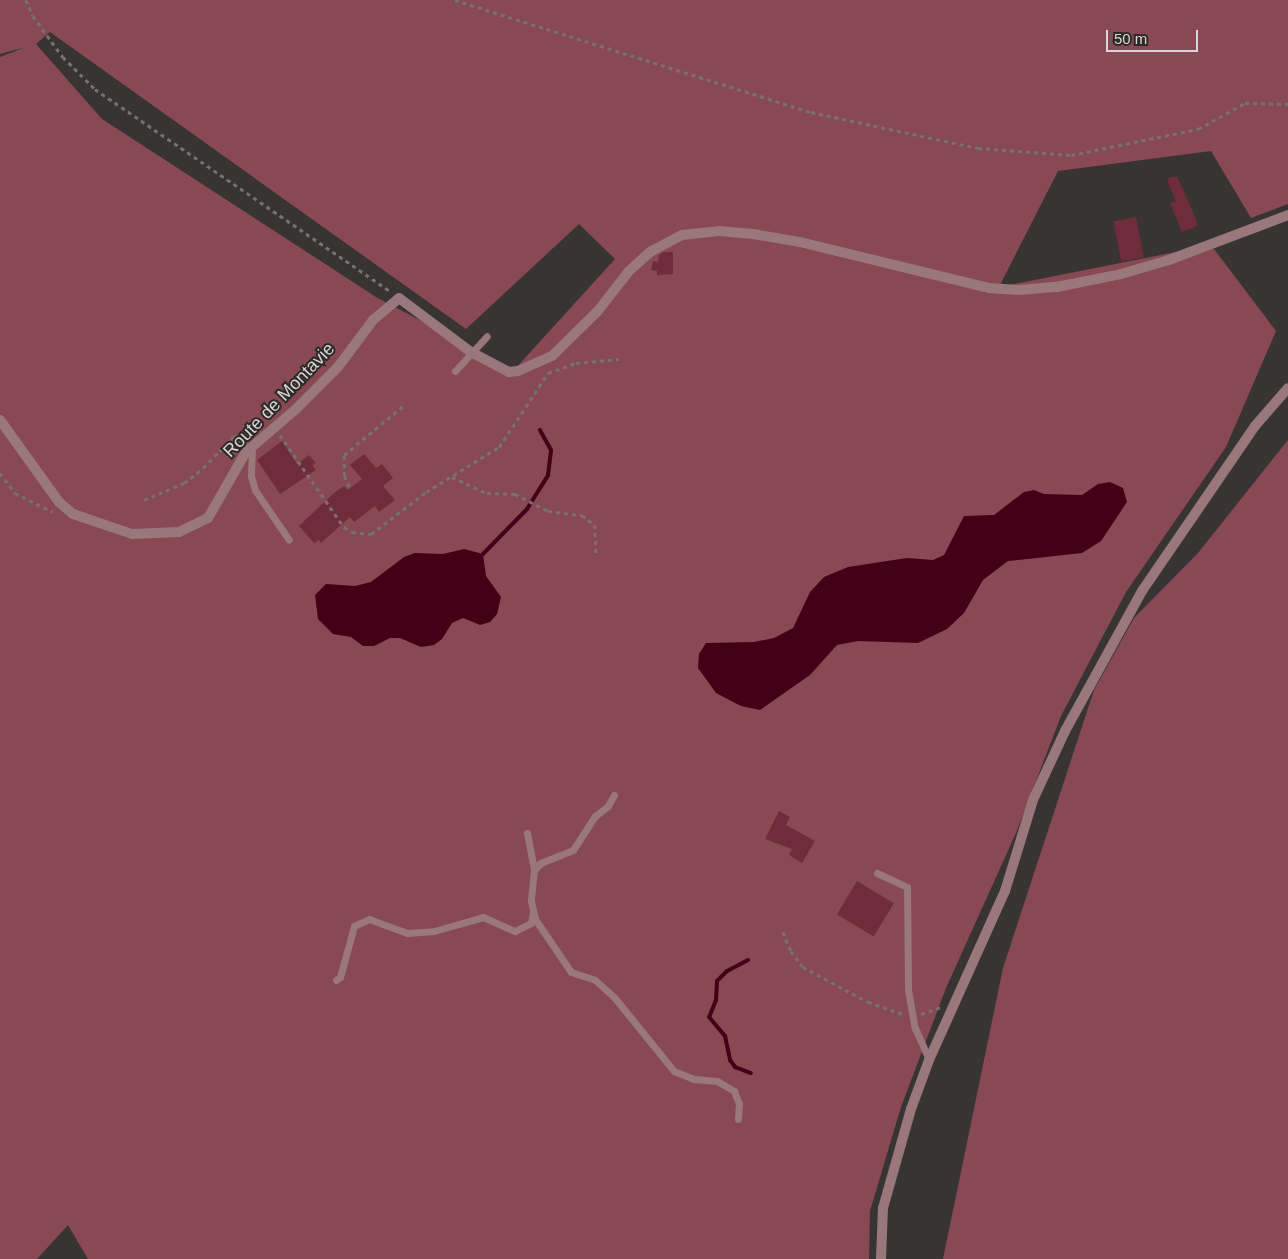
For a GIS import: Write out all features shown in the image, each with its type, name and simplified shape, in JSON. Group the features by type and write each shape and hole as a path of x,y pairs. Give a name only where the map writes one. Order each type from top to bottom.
{"street":[{"path":"399,298 471,352 508,372 539,364 597,312 629,271 650,252 682,235 699,232 745,234 800,242 989,288 1019,290 1057,287 1169,260 1288,215"},
{"name":"Route de Montavie","path":"0,420 59,502 73,514 132,534 179,532 208,518 233,470 252,447 303,402 338,367 373,320 399,298"},
{"path":"881,1259 883,1208 929,1060 953,1011 1005,890 1033,800 1065,731 1142,592 1255,426 1288,388"}],"lane":[{"path":"455,371 487,336"},
{"path":"252,447 252,476 256,490 289,540"},
{"path":"534,870 541,863 573,850 595,816 608,806 614,795"},
{"path":"336,980 340,977 354,926 368,919 407,933 434,930 483,918 515,931 531,923 533,912 531,885 534,870 527,833"},
{"path":"877,873 907,887 908,990 912,1016 929,1060"},
{"path":"533,912 544,934 571,972 595,980 614,997 674,1071 682,1076 717,1081 734,1092 739,1104 738,1119"}],"path":[{"path":"26,0 57,49 95,89 399,298"},
{"path":"455,0 811,112 978,148 1071,155 1198,129 1245,103 1260,101 1288,104"},
{"path":"335,517 352,532 371,534 452,477 487,456 508,437 548,373 576,363 619,360"},
{"path":"349,487 344,476 344,455 403,406"},
{"path":"0,473 15,493 54,513"},
{"path":"452,477 487,493 515,494 548,511 572,512 591,521 596,531 596,554"},
{"path":"782,932 791,951 803,967 888,1011 912,1016 938,1009 958,998"}],"shaded area":[{"path":"0,0 1288,0 1288,204 1251,218 1211,151 1058,171 999,287 1211,245 1276,331 1226,447 1126,592 1061,716 1016,833 946,988 901,1107 870,1211 869,1259 88,1259 68,1225 37,1259 0,1259 0,57 26,47 0,54","holes":["50,32 466,329 579,224 615,259 514,370 376,297 102,119 36,44"]},
{"path":"1288,440 1288,1259 943,1259 1003,968 1094,690 1134,618 1198,553"},
{"path":"1110,482 1123,488 1127,502 1101,541 1082,553 1008,561 983,580 964,613 947,629 918,643 858,641 837,645 810,675 760,710 741,706 716,693 698,668 699,654 706,643 754,642 774,638 793,628 810,592 824,577 848,567 907,558 933,560 944,555 964,516 994,515 1024,492 1034,490 1044,494 1082,495 1098,484"},
{"path":"464,549 483,554 486,576 501,597 497,614 490,622 480,625 463,618 452,623 442,639 434,645 421,647 400,638 390,638 374,646 363,646 351,637 333,634 318,619 315,595 326,584 355,586 371,582 404,557 415,553 443,554"}],"building":[{"path":"1170,177 1177,177 1198,225 1182,232 1170,203 1176,201 1167,181"},
{"path":"1136,217 1144,257 1121,262 1113,221"},
{"path":"664,252 673,252 673,274 657,275 657,271 651,270 653,261 658,262 659,255"},
{"path":"282,441 297,464 309,455 316,463 312,465 316,470 280,494 257,460"},
{"path":"364,454 376,468 382,464 393,478 383,486 395,500 379,512 375,506 354,522 350,517 321,543 319,540 314,543 299,526 334,493 344,486 348,490 362,479 350,465"},
{"path":"779,811 790,817 786,825 815,841 802,863 789,855 792,849 765,839"},
{"path":"857,881 894,903 874,937 837,914"}],"waterway":[{"path":"483,554 527,509 548,475 551,450 540,430"},
{"path":"748,960 727,971 717,981 716,1000 709,1017 725,1036 730,1060 735,1067 751,1073"}]}
